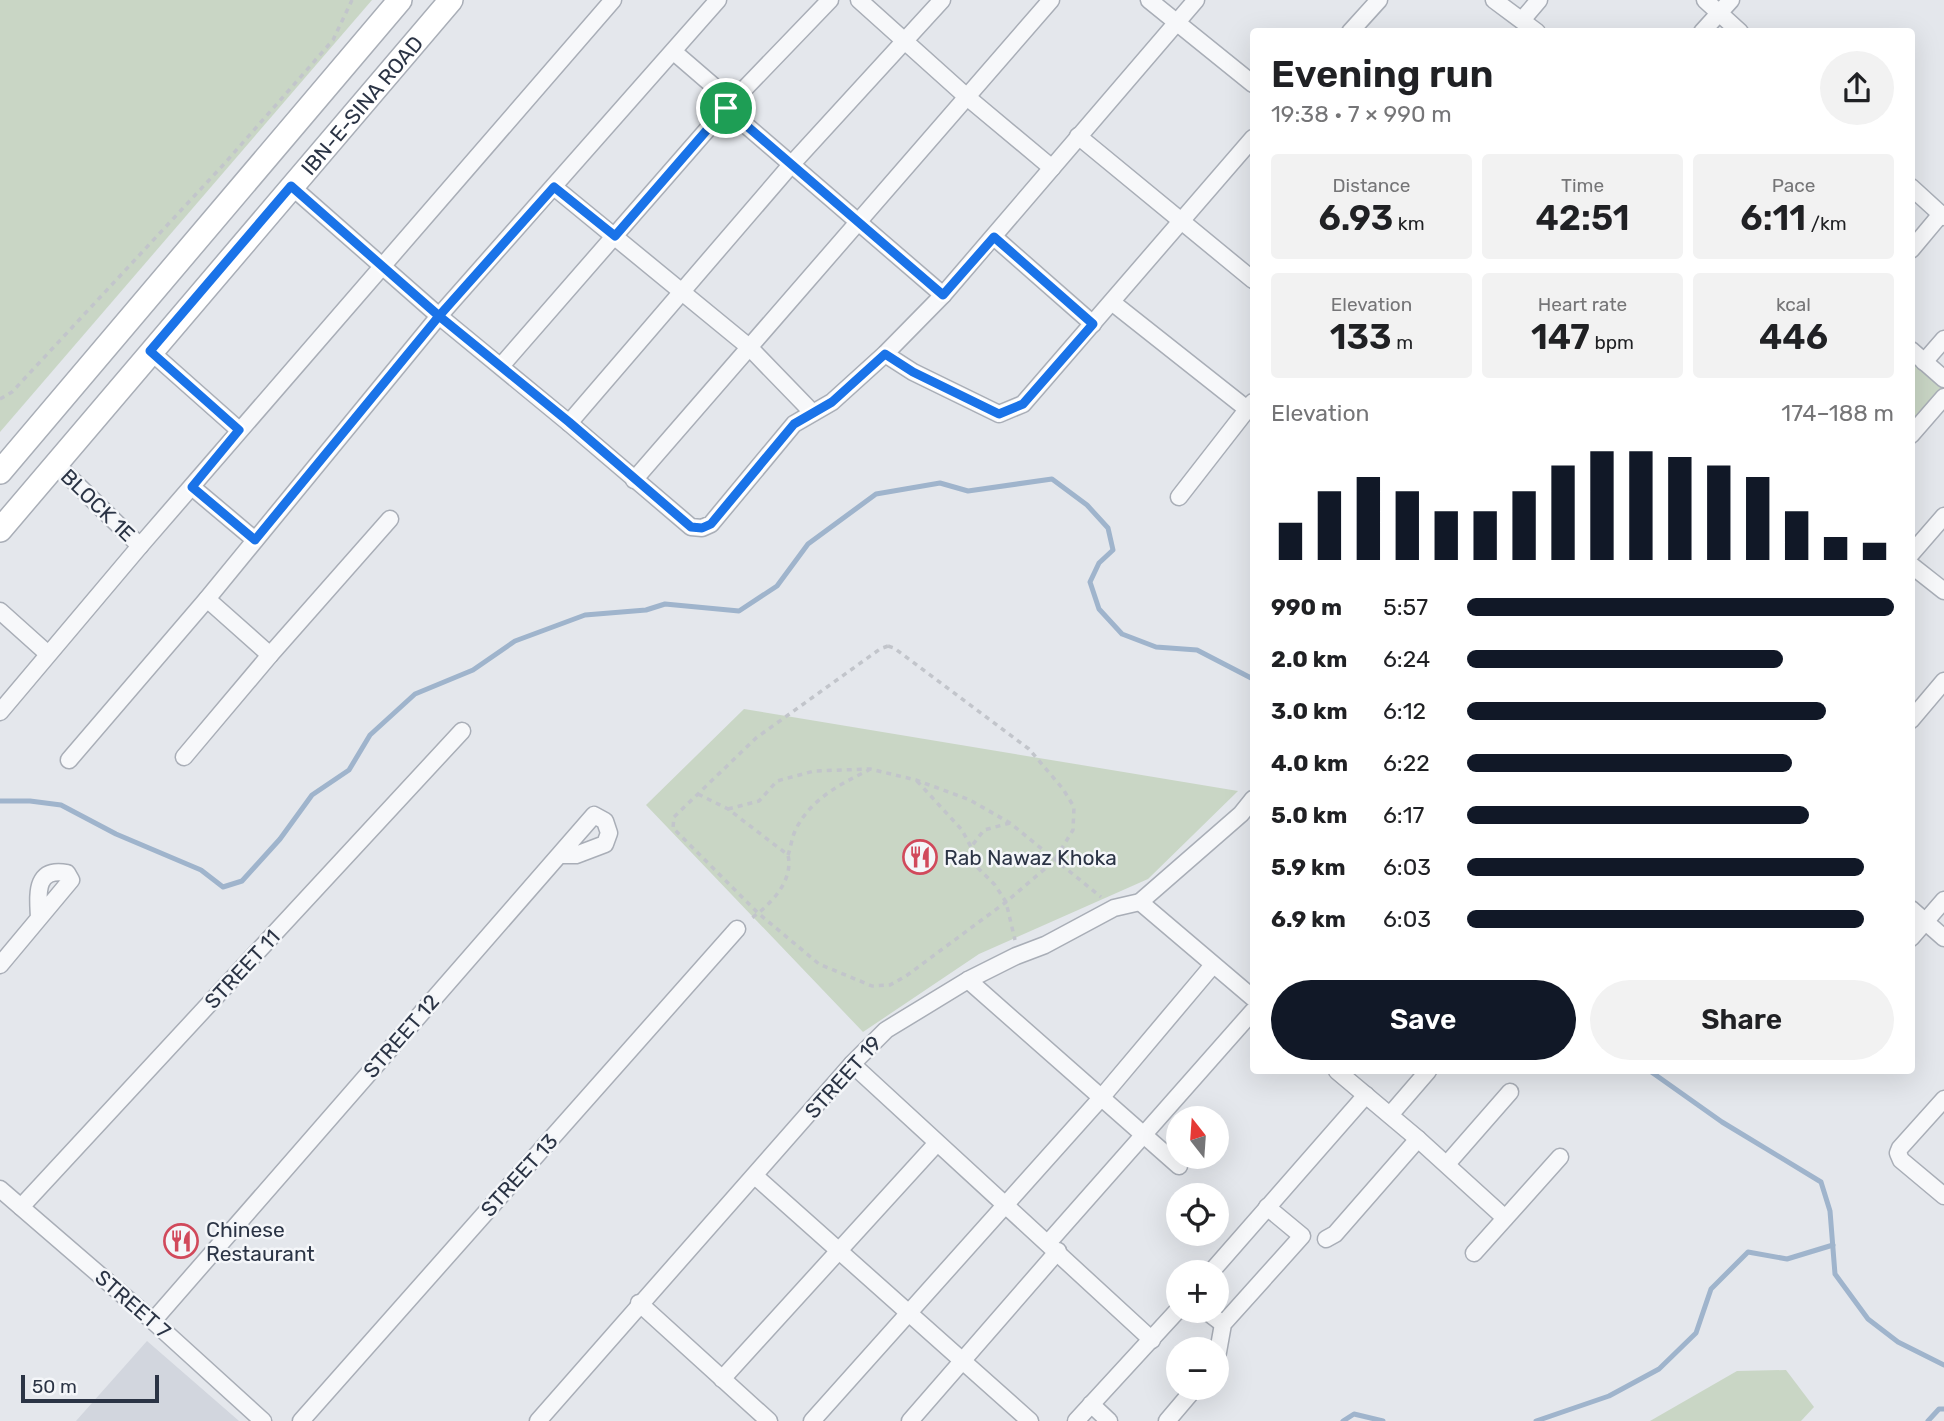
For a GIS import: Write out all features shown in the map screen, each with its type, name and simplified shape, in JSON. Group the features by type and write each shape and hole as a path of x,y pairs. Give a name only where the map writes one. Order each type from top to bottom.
{"main road":[{"name":"IBN-E-SINA ROAD","path":"0,472 400,0"},
{"name":"IBN-E-SINA ROAD","path":"0,530 175,321 451,0"},
{"path":"147,299 175,321"}],"street":[{"path":"0,712 239,430 614,0"},
{"path":"69,760 207,599 439,316 718,0"},
{"path":"501,366 729,105 830,0"},
{"path":"859,0 967,97 1052,168"},
{"path":"569,422 790,166 942,0"},
{"path":"634,480 1051,0"},
{"path":"1149,0 1250,82"},
{"path":"291,186 439,316 569,422 634,480 691,527 702,528 711,524 794,424 832,402 885,354 943,295 1196,0"},
{"path":"1354,28 1379,0"},
{"path":"1494,0 1532,28"},
{"path":"1522,20 1538,0"},
{"path":"1705,0 1736,28"},
{"path":"1706,28 1731,0"},
{"path":"674,52 790,166 943,295"},
{"path":"1078,136 1250,278"},
{"path":"885,354 913,372 999,414 1023,404 1250,142"},
{"path":"554,187 749,347 812,412"},
{"path":"1915,191 1943,216 1915,246"},
{"path":"994,237 1093,324"},
{"path":"1113,303 1250,406 1179,497"},
{"path":"1924,362 1944,339"},
{"path":"150,351 239,430"},
{"path":"1915,354 1944,379"},
{"path":"1915,431 1944,397"},
{"name":"BLOCK 1E","path":"56,464 140,546"},
{"path":"192,487 255,540"},
{"path":"1915,549 1944,516"},
{"path":"184,757 390,519"},
{"path":"1915,568 1944,590"},
{"path":"207,599 270,655"},
{"path":"0,611 48,654"},
{"path":"1915,716 1943,685"},
{"name":"STREET 11","path":"21,1207 462,732"},
{"name":"STREET 19","path":"538,1421 852,1063 886,1030 968,980 1045,945 1114,908 1140,902 1231,823 1250,802"},
{"name":"STREET 12","path":"153,1321 594,815 605,821 609,833 605,844 576,855 560,855"},
{"path":"0,965 71,880 66,873 48,873 41,880 39,918"},
{"path":"1915,933 1944,900"},
{"path":"1140,902 1250,996"},
{"path":"1915,912 1944,939"},
{"name":"STREET 13","path":"301,1421 737,929"},
{"path":"812,1421 1101,1098 1213,965"},
{"path":"968,980 1166,1154"},
{"path":"910,1421 964,1360 1145,1135 1250,1014"},
{"path":"852,1063 1152,1340"},
{"path":"1342,1074 1447,1164 1505,1218"},
{"path":"1390,1115 1425,1074"},
{"path":"1447,1164 1510,1092"},
{"path":"1222,1260 1366,1095"},
{"path":"1944,1099 1900,1147 1898,1153 1901,1160 1944,1196"},
{"path":"1326,1239 1335,1234 1418,1139"},
{"path":"723,1379 937,1143"},
{"path":"1474,1253 1560,1157"},
{"path":"755,1176 1030,1421"},
{"name":"STREET 7","path":"0,1189 153,1321 263,1421"},
{"path":"1221,1337 1223,1324 1301,1236 1267,1208"},
{"path":"639,1303 769,1421"},
{"path":"1076,1421 1167,1323"},
{"path":"1167,1421 1185,1400"},
{"path":"1091,1404 1109,1421"}],"path":[{"path":"0,400 12,392 234,153 333,40 352,0"},
{"path":"888,646 1028,749 1063,789 1074,807 1073,830 1054,861 1006,902 906,976 890,985 872,986 818,964 758,913 673,828 674,817 756,738 880,649 888,646"},
{"path":"737,929 758,913 787,881 789,855 796,829 814,804 839,785 870,769"},
{"path":"728,809 759,801 777,781 814,771 870,769 916,780 970,800 1010,823 1114,908"},
{"path":"916,780 962,830 978,868 995,885 1006,902 1013,927 1016,956"},
{"path":"698,794 728,809 789,855"},
{"path":"971,847 984,830 1010,823"}],"shaded area":[{"path":"147,1341 239,1421 76,1421"}],"green space":[{"path":"0,0 372,0 0,432"},
{"path":"1915,357 1944,383 1944,393 1915,424"},
{"path":"744,709 1238,791 1148,879 979,954 863,1032 646,805"},
{"path":"1786,1370 1814,1407 1801,1421 1650,1421 1737,1371"}],"waterway":[{"path":"0,801 61,805 116,834 201,870 223,887 242,881 280,839 312,795 349,770 370,735 415,694 473,670 515,641 585,615 646,610 665,604 739,611 777,586 808,544 876,494 940,483 968,491 1052,479 1087,505 1108,528 1113,550 1099,563 1090,582 1099,609 1122,634 1156,647 1197,650 1250,677"},
{"path":"1654,1074 1722,1122 1821,1182 1830,1211 1835,1274 1868,1319 1898,1342 1944,1365"},
{"path":"1536,1421 1609,1396 1659,1369 1696,1333 1711,1289 1748,1252 1787,1259 1833,1245"},
{"path":"1928,1421 1939,1409 1944,1409"},
{"path":"1343,1421 1354,1414 1383,1421"}],"place":[{"name":"Rab Nawaz Khoka","path":"920,857"},
{"name":"Chinese Restaurant","path":"181,1241"}],"route":[{"path":"726,108 615,236 554,187 439,316 291,186 150,351 239,430 192,487 255,540 439,316 569,422 691,527 702,528 711,524 794,424 832,402 885,354 913,372 999,414 1023,404 1093,324 994,237 943,295 790,166 726,108"}]}
